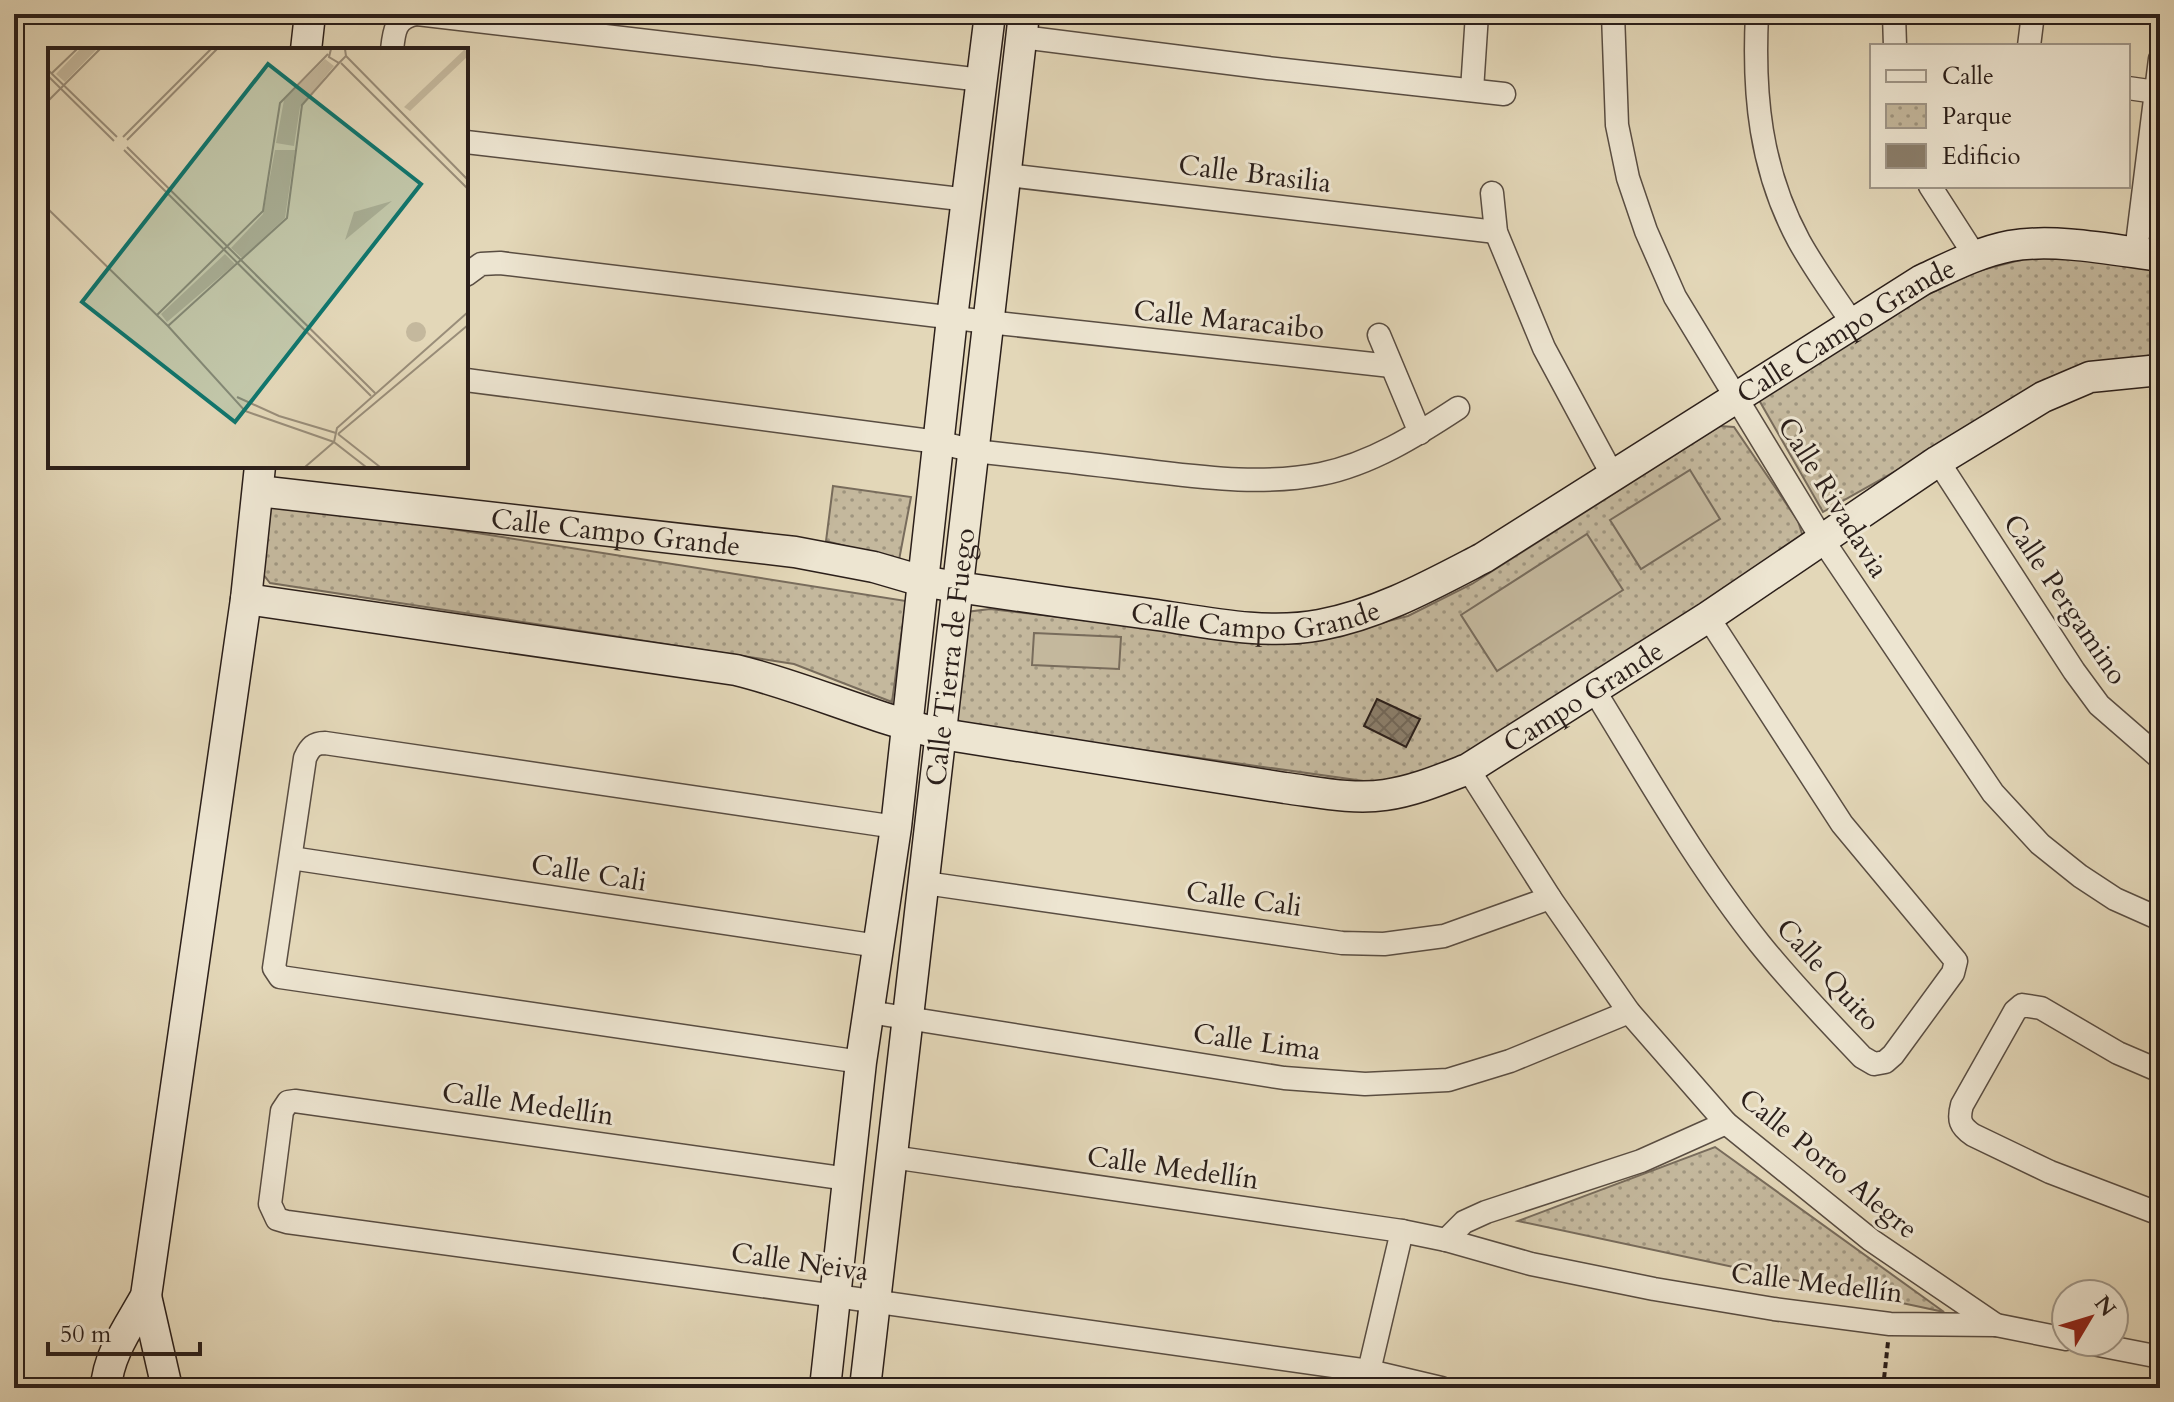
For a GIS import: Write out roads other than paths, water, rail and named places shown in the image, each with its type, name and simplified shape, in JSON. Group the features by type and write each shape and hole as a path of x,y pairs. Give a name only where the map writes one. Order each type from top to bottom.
{"street":[{"path":"306,48 310,14"},
{"path":"392,48 398,22 405,16 416,14 982,80"},
{"name":"Calle Tierra de Fuego","path":"836,1296 861,1062 896,827 952,318 990,14"},
{"path":"1472,90 1477,14"},
{"name":"Calle Rivadavia","path":"1613,14 1617,125 1628,178 1646,231 1675,297 1822,539 1993,793 2040,844 2080,876 2115,899 2160,919"},
{"path":"1757,14 1754,62 1758,115 1773,182 1800,242 1853,324"},
{"path":"1894,14 1895,44"},
{"path":"2029,44 2033,14"},
{"path":"1023,25 1268,68 1504,94"},
{"name":"Calle Tierra de Fuego","path":"875,1302 1023,25"},
{"path":"2148,254 2160,59"},
{"path":"2130,88 2156,92"},
{"path":"468,142 969,200"},
{"name":"Calle Brasilia","path":"1007,175 1496,232"},
{"path":"1931,188 1975,256"},
{"path":"1492,193 1496,232 1544,348 1613,476"},
{"name":"Calle Campo Grande","path":"259,479 795,552 957,587 1221,624 1272,629 1319,625 1364,614 1414,594 1483,558 1922,280 1975,256 2010,246 2047,243 2148,254"},
{"name":"Calle Maracaibo","path":"468,274 481,264 500,263 952,318 1391,366"},
{"path":"1379,335 1420,433"},
{"name":"Campo Grande","path":"942,734 1339,794 1384,796 1428,784 1468,769 1594,690 1708,617 1938,461 2043,397 2090,377 2160,370"},
{"path":"468,380 938,442 974,451 1230,481 1274,480 1324,473 1375,455 1420,433 1458,408"},
{"name":"Calle Pergamino","path":"1938,461 2091,693 2118,722 2160,758"},
{"path":"167,1388 146,1296 246,599 259,479"},
{"path":"246,599 736,670 907,727 942,734"},
{"name":"Calle Quito","path":"1594,690 1704,865 1760,943 1804,996 1862,1057 1874,1064 1885,1062 1953,973 1956,961 1842,824 1708,617"},
{"path":"861,1062 280,977 274,968 305,758 309,748 317,743 896,827"},
{"name":"Calle Porto Alegre","path":"1468,769 1550,898 1629,1012 1726,1123 1871,1240 1996,1325 2050,1336"},
{"name":"Calle Cali","path":"291,858 878,946"},
{"name":"Calle Cali","path":"925,883 1342,943 1384,944 1444,936 1550,898"},
{"path":"2160,1071 2118,1053 2041,1008 2022,1005 2015,1011 1958,1117 1962,1128 2024,1160 2160,1214"},
{"name":"Calle Lima","path":"869,1012 1284,1078 1365,1084 1448,1080 1510,1061 1629,1012"},
{"name":"Calle Medellín","path":"295,1101 848,1179"},
{"name":"Calle Neiva","path":"295,1101 288,1102 282,1111 270,1204 277,1219 1369,1371 1441,1388"},
{"path":"1446,1240 1464,1222 1486,1212 1641,1161 1726,1123"},
{"name":"Calle Medellín","path":"892,1157 1402,1231 1531,1264 1774,1309 1890,1324 1996,1325"},
{"path":"1369,1371 1402,1231"},
{"path":"106,1388 115,1350 146,1296"},
{"path":"825,1388 836,1296"},
{"path":"865,1388 875,1302"},
{"path":"2130,1351 2160,1357"}]}
